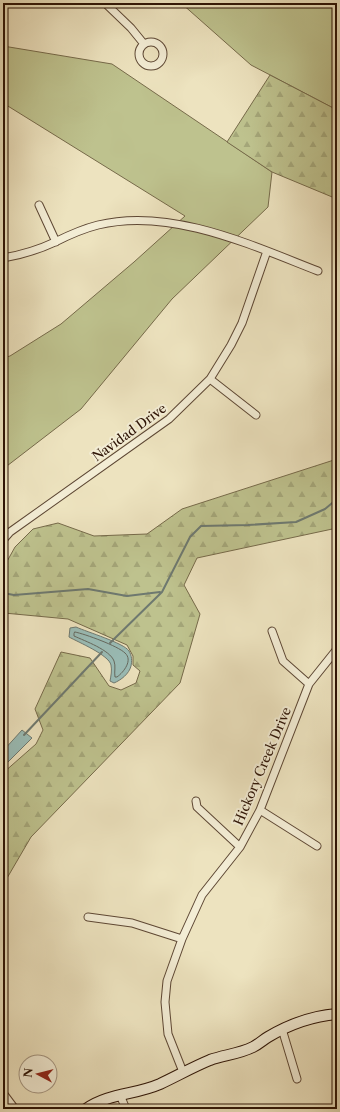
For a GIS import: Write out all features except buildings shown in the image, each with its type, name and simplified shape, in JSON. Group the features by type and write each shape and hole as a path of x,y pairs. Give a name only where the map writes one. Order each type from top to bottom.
{"street":[{"path":"105,3 131,28 144,44"},
{"path":"39,205 56,242"},
{"path":"3,258 30,252 56,242 70,234 98,225 124,221 154,221 170,223 231,238 318,271"},
{"name":"Navidad Drive","path":"3,540 10,532 169,419 210,379 231,345 242,323 267,251"},
{"path":"210,379 256,415"},
{"path":"272,631 283,661 309,684"},
{"name":"Hickory Creek Drive","path":"184,1072 168,1034 165,1002 167,981 182,939 202,895 240,847 260,810 309,684 337,649"},
{"path":"196,801 197,807 240,847"},
{"path":"260,810 317,846"},
{"path":"88,917 132,923 182,939"},
{"path":"86,1109 101,1100 140,1091 154,1086 211,1060 241,1053 254,1047 282,1029 307,1020 337,1014"},
{"path":"282,1029 297,1079"},
{"path":"3,1093 15,1109"},
{"path":"120,1095 126,1109"}],"green space":[{"path":"181,3 337,3 337,110 251,65"},
{"path":"3,46 112,64 272,172 268,207 172,299 81,409 3,469 3,358 10,356 61,324 185,216 3,103"},
{"path":"270,75 337,110 337,199 272,172 227,142"},
{"path":"337,459 337,528 197,558 184,585 200,614 180,683 31,837 3,885 3,773 36,744 43,730 35,709 61,652 90,658 109,686 121,690 136,683 140,671 133,665 133,656 127,645 68,619 4,613 5,565 15,547 33,529 58,523 94,536 147,534 182,509"}],"water":[{"path":"76,627 113,641 126,648 132,658 131,666 128,672 114,683 110,681 111,665 109,661 86,645 69,637 70,628"},
{"path":"22,730 32,738 3,767 3,751"}],"waterway":[{"path":"110,643 162,592 190,537 201,526 296,522 325,509 337,499"},
{"path":"3,593 14,595 88,589 127,596 160,592"},
{"path":"24,735 102,652"}]}
